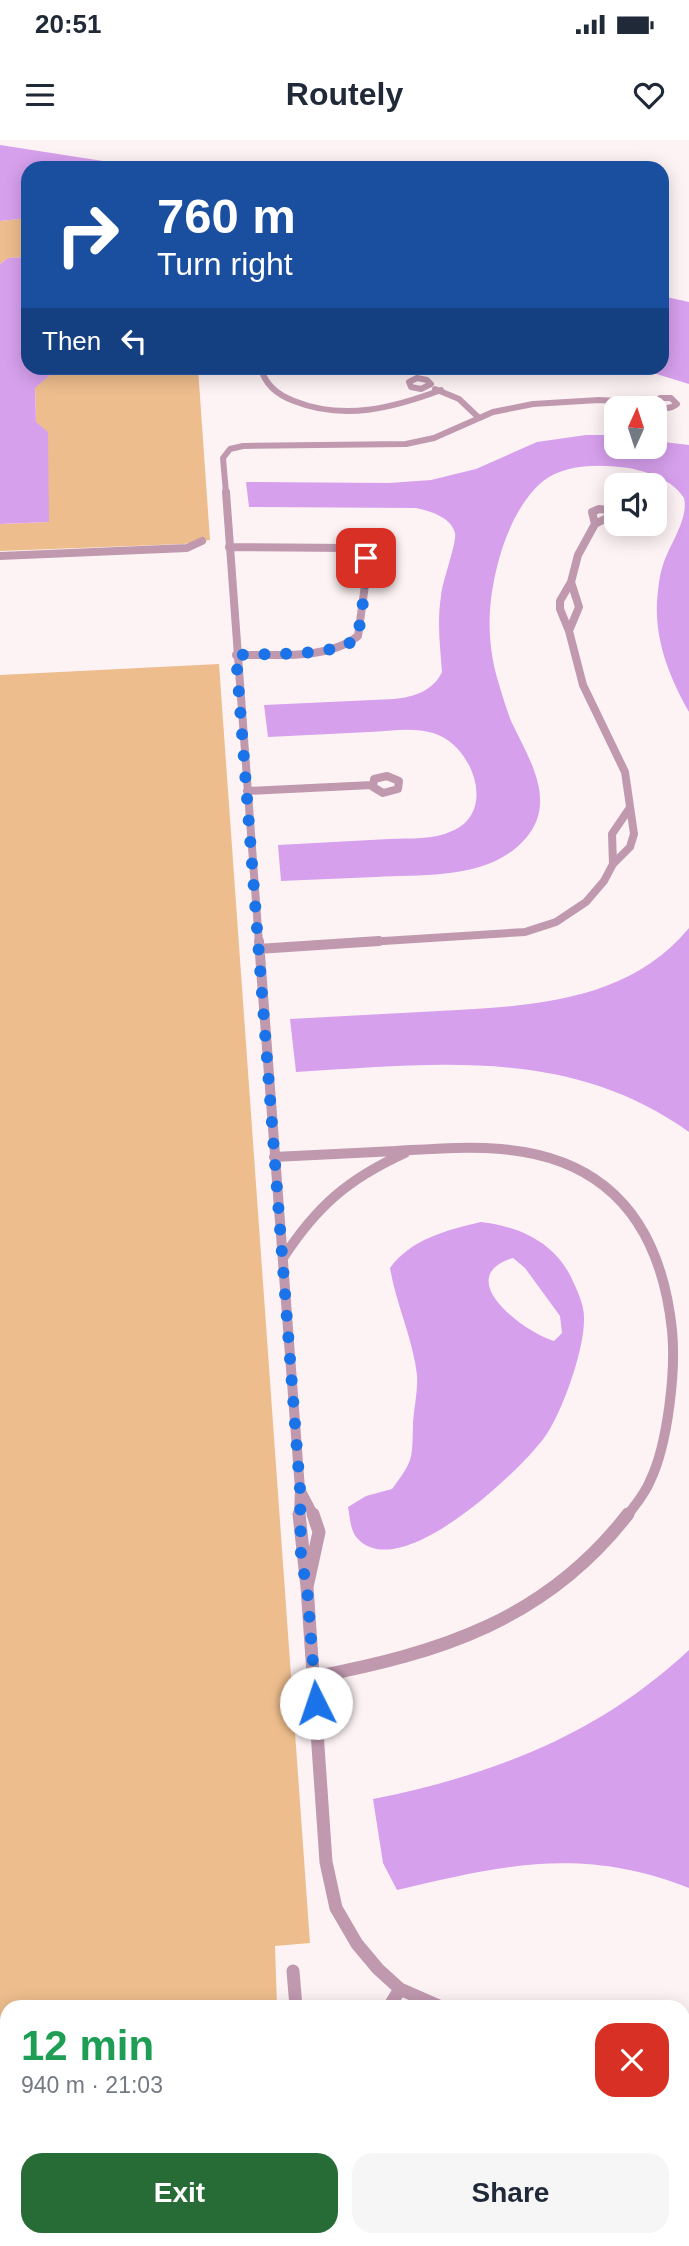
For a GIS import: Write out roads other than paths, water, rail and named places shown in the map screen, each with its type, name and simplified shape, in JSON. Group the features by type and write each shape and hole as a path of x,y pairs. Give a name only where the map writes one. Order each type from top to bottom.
{"street":[{"path":"263,375 267,385 280,394 319,410 369,412 399,406 441,390"},
{"path":"427,387 441,390 473,409 478,417"},
{"path":"424,2000 400,1989 357,1944 336,1908 326,1861 307,1587 301,1560 300,1489 223,458 230,449 260,445 406,444 446,434 478,417 512,408 552,401 604,400"},
{"path":"595,524 578,555 571,582 559,609 569,631 583,685 625,772 634,829 633,841 624,855 612,864"},
{"path":"0,556 187,548 202,541"},
{"path":"229,547 349,548 362,554 368,563 358,636 352,642 332,650 236,655"},
{"path":"569,631 579,607 571,582"},
{"path":"247,791 372,785"},
{"path":"258,949 525,932 556,922 580,906 604,881 612,864 611,839 629,809"},
{"path":"274,1157 490,1146 559,1161 607,1184 625,1199 654,1231 671,1265"},
{"path":"283,1258 317,1209 334,1192 378,1164 411,1150"},
{"path":"314,1677 382,1664 461,1641 518,1612 555,1588 609,1537 650,1482 664,1454 684,1384"},
{"path":"300,1489 317,1521 319,1532 307,1587"},
{"path":"293,1971 295,2000"},
{"path":"393,2000 400,1989"}]}
